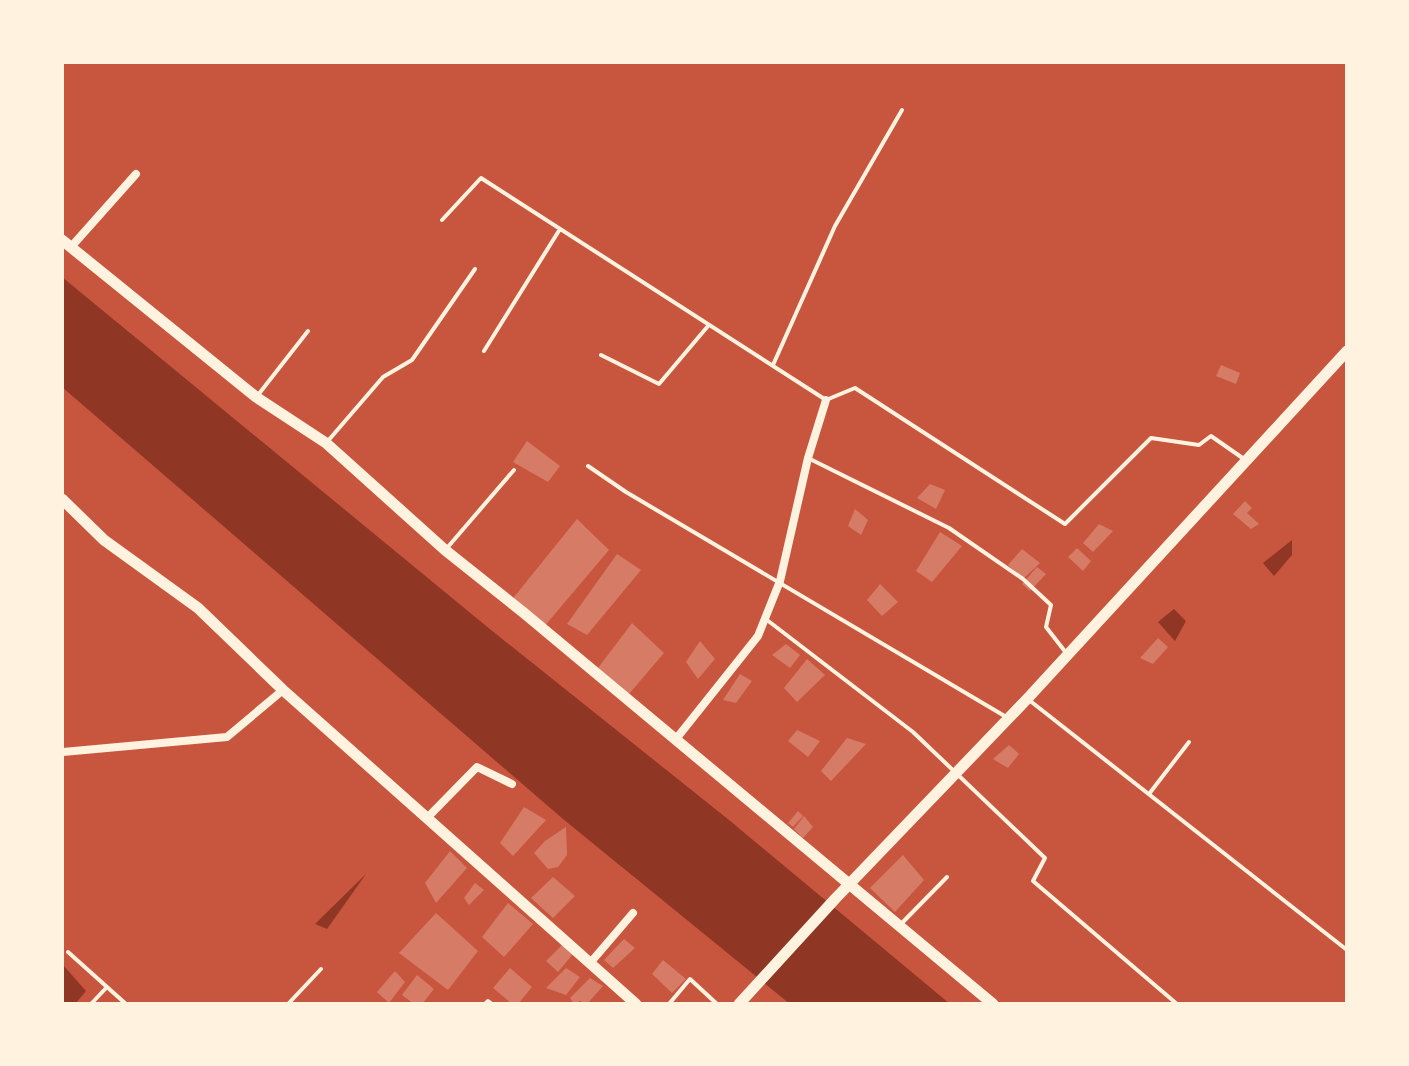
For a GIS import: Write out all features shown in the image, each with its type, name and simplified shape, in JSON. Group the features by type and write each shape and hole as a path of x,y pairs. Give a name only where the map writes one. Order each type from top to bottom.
{"street":[{"path":"136,174 66,243 256,397 326,443 445,550 993,1004"},
{"path":"739,1004 1028,698 1347,351"},
{"path":"676,739 758,636 780,581 808,458 826,400"},
{"path":"62,499 104,540 198,608 283,690 636,1004"},
{"path":"63,752 227,737 283,690"},
{"path":"427,818 477,767 512,784"},
{"path":"591,962 633,913"}],"lane":[{"path":"772,366 835,226 902,110"},
{"path":"442,220 481,178 826,400 855,388 1065,524 1151,438 1199,445 1211,436 1246,460"},
{"path":"484,351 560,229"},
{"path":"326,443 383,377 412,360 475,269"},
{"path":"601,355 659,384 708,326"},
{"path":"256,397 308,331"},
{"path":"808,458 949,528 1023,579 1051,605 1046,627 1068,655"},
{"path":"588,466 626,492 1008,718"},
{"path":"445,550 514,470"},
{"path":"765,618 913,732 957,772 1045,858 1033,881 1177,1004"},
{"path":"1028,698 1347,950"},
{"path":"1149,794 1189,742"},
{"path":"899,926 947,877"},
{"path":"68,952 126,1004"},
{"path":"288,1004 321,969"},
{"path":"669,1004 690,979 717,1004"},
{"path":"91,1004 107,987"},
{"path":"485,1004 488,1001 492,1004"}],"shaded area":[{"path":"62,277 950,1004 790,1004 563,819 62,387"},
{"path":"1292,540 1292,555 1274,576 1263,563"},
{"path":"1174,609 1186,621 1175,641 1158,622"},
{"path":"366,874 327,929 315,924"},
{"path":"62,966 86,991 75,1004 62,1004"}],"building":[{"path":"1221,365 1240,373 1236,384 1216,376"},
{"path":"527,441 560,466 548,482 513,462"},
{"path":"930,484 945,490 936,509 917,498"},
{"path":"1245,501 1252,508 1247,513 1259,524 1251,529 1233,514"},
{"path":"855,509 868,520 861,535 848,526"},
{"path":"577,519 609,550 543,628 510,602"},
{"path":"1099,524 1113,531 1093,552 1083,543"},
{"path":"940,532 962,546 932,582 916,571"},
{"path":"1077,548 1091,561 1083,571 1068,557"},
{"path":"1022,549 1040,563 1023,579 1008,565"},
{"path":"617,554 641,570 587,635 567,624"},
{"path":"1037,567 1046,574 1030,591 1022,584"},
{"path":"880,584 898,602 882,616 867,600"},
{"path":"632,623 664,653 629,694 598,668"},
{"path":"1158,638 1168,647 1153,664 1140,658"},
{"path":"700,641 715,659 698,679 686,662"},
{"path":"786,644 800,655 790,668 772,655"},
{"path":"807,659 825,675 797,702 784,688"},
{"path":"740,674 752,681 736,703 723,700"},
{"path":"797,730 820,741 808,757 788,741"},
{"path":"847,738 866,744 831,781 821,771"},
{"path":"1009,745 1019,754 1008,768 993,759"},
{"path":"524,807 546,820 513,856 500,843"},
{"path":"798,811 803,816 793,827 788,823"},
{"path":"804,816 813,827 803,838 794,829"},
{"path":"566,827 567,855 558,867 548,869 534,853"},
{"path":"450,851 467,868 436,903 425,883"},
{"path":"903,855 924,880 895,912 870,888"},
{"path":"553,877 575,896 553,918 531,898"},
{"path":"475,883 484,890 469,905 464,898"},
{"path":"508,903 533,924 504,957 482,937"},
{"path":"436,913 478,951 448,990 399,953"},
{"path":"624,939 635,948 613,968 604,960"},
{"path":"563,944 573,954 558,972 546,961"},
{"path":"663,960 686,979 672,993 652,974"},
{"path":"510,968 532,987 518,1004 512,1004 493,988"},
{"path":"566,968 580,977 566,995 546,988"},
{"path":"395,971 405,982 389,1003 377,992"},
{"path":"417,975 434,989 422,1004 414,1004 402,995"},
{"path":"590,978 603,986 587,1004 580,1001 574,1004 570,998"}]}
